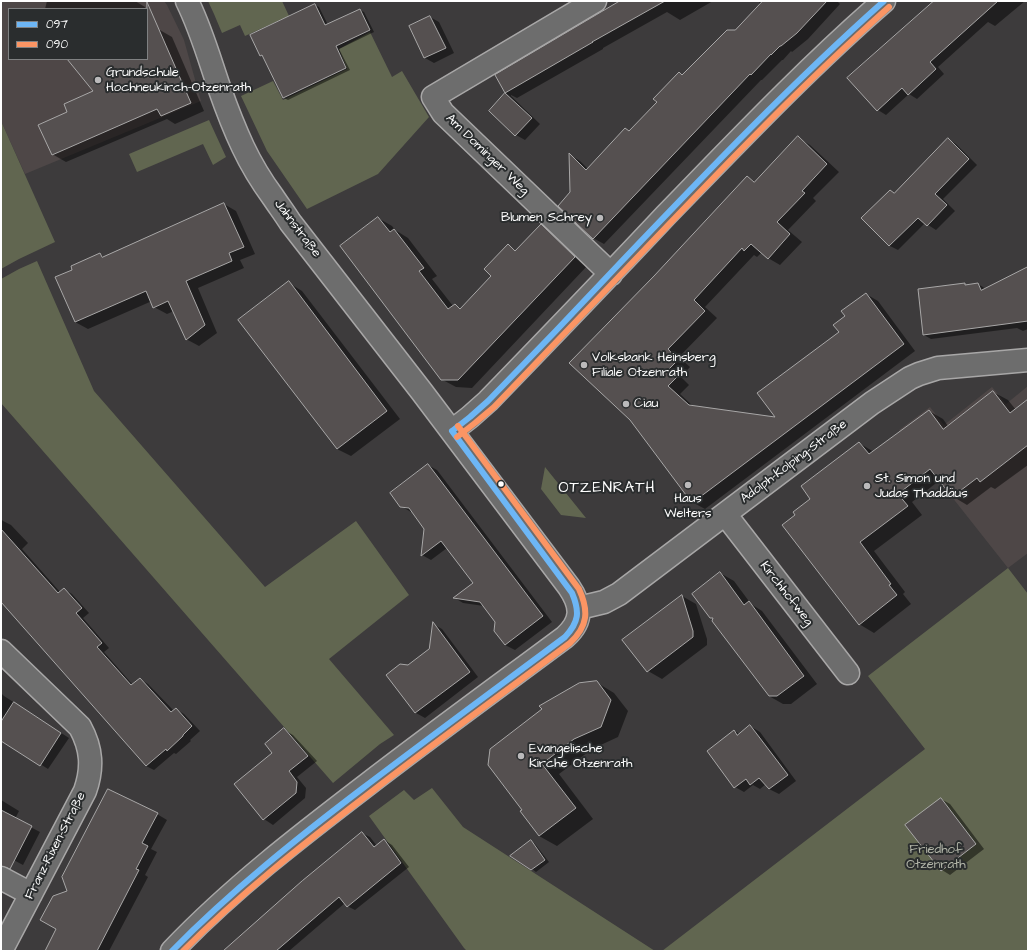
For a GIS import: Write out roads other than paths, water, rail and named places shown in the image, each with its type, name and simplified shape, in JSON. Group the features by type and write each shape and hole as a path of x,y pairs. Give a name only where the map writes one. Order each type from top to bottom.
{"street":[{"name":"Jahnstraße","path":"187,1 202,34 234,126 244,148 262,180 290,222 452,431 569,587 577,602 578,608"},
{"name":"Am Dominger Weg","path":"595,1 433,96 443,113 611,274"},
{"path":"452,431 488,401 730,149 874,4"},
{"name":"Adolph-Kolping-Straße","path":"578,608 599,603 614,597 872,403 910,378 938,368 1028,360"},
{"name":"Kirchhofweg","path":"725,514 848,674"},
{"path":"172,951 203,920 315,825 565,636 572,630 576,623 578,608"},
{"name":"Franz-Rixen-Straße","path":"1,651 80,727 90,753 90,768 85,791 1,951"},
{"path":"1,878 31,894"}],"place":[{"name":"Grundschule Hochneukirch-Otzenrath","path":"98,80"},
{"name":"Blumen Schrey","path":"600,218"},
{"name":"Volksbank Heinsberg Filiale Otzenrath","path":"584,365"},
{"name":"Ciau","path":"626,404"},
{"name":"Haus Welters","path":"688,485"},
{"name":"St. Simon und Judas Thaddäus","path":"867,486"},
{"name":"Evangelische Kirche Otzenrath","path":"521,756"}],"district":[{"name":"OTZENRATH","path":"607,489"}],"park label":[{"name":"Friedhof Otzenrath","path":"936,858"}]}
